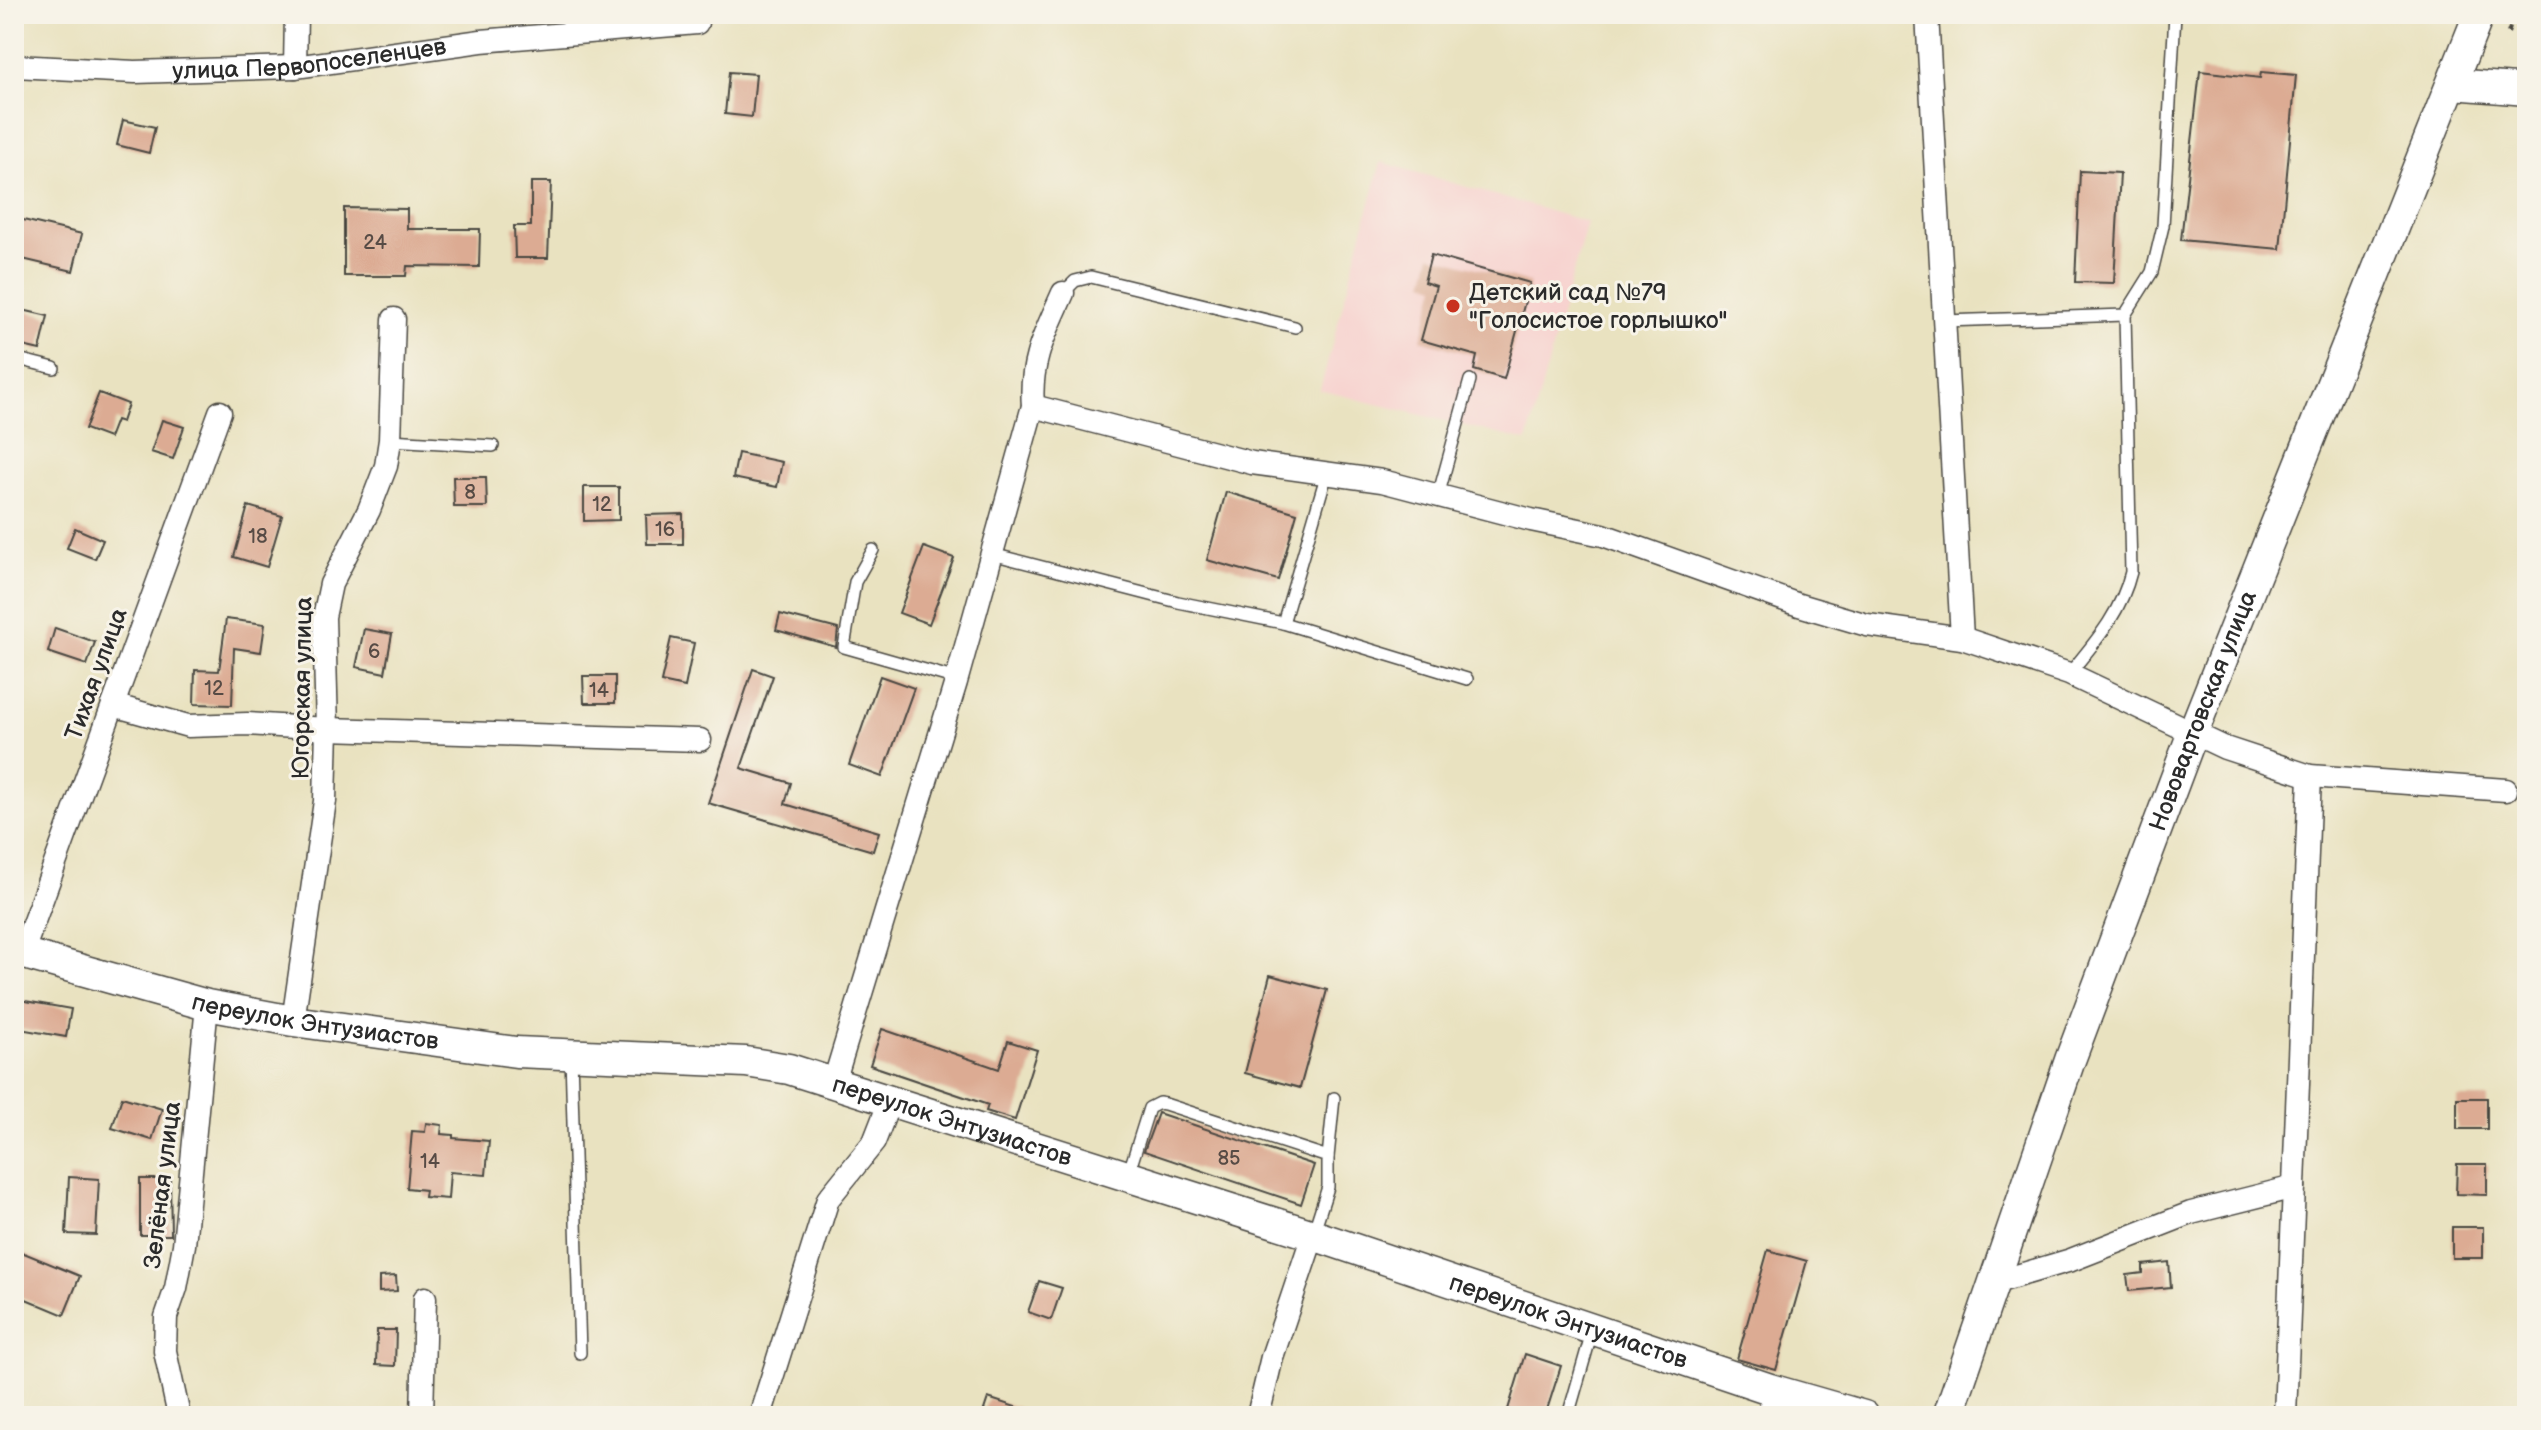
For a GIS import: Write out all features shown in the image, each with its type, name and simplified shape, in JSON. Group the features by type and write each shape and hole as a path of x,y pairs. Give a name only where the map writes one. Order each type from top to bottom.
{"main road":[{"name":"Нововартовская улица","path":"1948,1416 2070,1060 2192,735 2479,14"},
{"path":"2453,84 2517,89"},
{"name":"переулок Энтузиастов","path":"18,952 207,1005 437,1043 571,1056 746,1062 789,1069 1313,1235 1593,1330 1766,1402 1864,1416"}],"street":[{"path":"295,67 296,14"},
{"path":"1927,14 1962,638"},
{"name":"улица Первопоселенцев","path":"14,66 135,72 295,67 481,41 697,23"},
{"path":"834,1082 992,554 1033,406 1031,383 1035,359 1063,293"},
{"name":"Югорская улица","path":"293,1021 325,801 324,617 331,584 369,510 386,466 390,440 394,319"},
{"path":"1033,406 1252,463 1382,481 1603,535 1799,605 1867,625 1962,638 2069,674 2192,735 2261,762 2310,776 2506,790"},
{"name":"Тихая улица","path":"18,952 113,705 220,412"},
{"path":"113,705 188,726 247,724 700,740"},
{"path":"2285,1416 2310,776"},
{"name":"Зелёная улица","path":"179,1416 165,1351 166,1317 176,1288 184,1245 207,1005"},
{"path":"760,1416 828,1199 874,1142 890,1101"},
{"path":"1993,1283 2062,1264 2191,1213 2294,1187"},
{"path":"1258,1416 1272,1357 1313,1235"},
{"path":"422,1416 425,1298"}],"lane":[{"path":"2069,674 2112,620 2125,595 2131,572 2125,315 2152,272 2163,226 2175,14"},
{"path":"1063,293 1075,281 1091,277 1295,327"},
{"path":"1944,321 2125,315"},
{"path":"14,358 54,368"},
{"path":"1438,496 1470,380"},
{"path":"390,440 493,446"},
{"path":"1283,623 1327,473"},
{"path":"873,550 855,582 844,647 957,679"},
{"path":"992,554 1178,602 1283,623 1467,679"},
{"path":"571,1056 580,1353"},
{"path":"1313,1235 1328,1187 1334,1098"},
{"path":"1128,1176 1149,1108 1159,1103 1328,1157"},
{"path":"1568,1416 1593,1330"}],"path":[{"path":"2508,33 2515,14"},
{"path":"2517,89 2527,32"}],"shaded area":[{"name":"Детский сад №79 \"Голосистое горлышко\"","path":"1381,162 1587,222 1527,441 1320,390"}],"building":[{"path":"2200,71 2260,78 2261,72 2296,75 2280,249 2181,240"},
{"path":"729,72 756,74 752,117 725,114"},
{"path":"123,120 155,127 149,153 117,145"},
{"path":"2080,171 2120,173 2114,283 2075,282"},
{"path":"531,182 551,182 548,258 515,258 514,226 531,226"},
{"path":"344,208 407,209 407,229 480,229 479,267 407,266 406,276 344,276"},
{"path":"19,219 82,234 73,271 14,257"},
{"path":"1431,255 1530,283 1504,379 1474,370 1477,356 1421,340 1436,286 1424,282"},
{"path":"14,308 48,316 40,350 14,344"},
{"path":"99,393 128,404 122,422 116,420 109,438 85,429"},
{"path":"162,420 184,427 173,459 151,452"},
{"path":"738,453 782,462 777,487 733,478"},
{"path":"453,477 486,477 487,507 454,507"},
{"path":"584,487 619,487 619,520 584,521"},
{"path":"1226,492 1297,513 1278,580 1207,560"},
{"path":"248,506 282,516 267,567 234,557"},
{"path":"683,514 683,544 647,544 646,515"},
{"path":"75,528 103,540 95,559 67,548"},
{"path":"924,547 954,558 929,624 899,613"},
{"path":"780,614 838,629 836,647 776,630"},
{"path":"226,619 265,624 261,652 234,648 232,705 194,704 195,670 219,671"},
{"path":"55,628 95,642 87,665 48,652"},
{"path":"364,629 392,634 385,673 356,667"},
{"path":"671,638 694,643 685,687 661,682"},
{"path":"753,669 773,676 741,768 791,783 785,804 879,832 873,851 708,803"},
{"path":"583,676 615,676 615,703 584,703"},
{"path":"880,676 914,688 882,777 849,765"},
{"path":"1270,975 1327,990 1300,1088 1245,1073"},
{"path":"14,999 71,1009 66,1037 14,1028"},
{"path":"882,1029 999,1069 1008,1041 1037,1050 1015,1120 986,1111 988,1105 870,1065"},
{"path":"122,1097 162,1109 152,1140 112,1128"},
{"path":"2457,1098 2487,1098 2487,1129 2457,1129"},
{"path":"1158,1113 1314,1165 1301,1204 1144,1151"},
{"path":"426,1123 442,1125 441,1134 453,1135 453,1138 489,1141 486,1175 450,1172 448,1199 424,1197 425,1190 407,1188 412,1131 425,1132"},
{"path":"2457,1164 2487,1164 2487,1195 2456,1194"},
{"path":"69,1177 99,1179 96,1235 66,1234"},
{"path":"140,1179 170,1179 171,1235 140,1235"},
{"path":"2452,1227 2483,1227 2483,1258 2452,1258"},
{"path":"1768,1250 1807,1261 1776,1370 1737,1359"},
{"path":"19,1251 80,1276 64,1315 14,1294 14,1264"},
{"path":"2169,1262 2171,1287 2129,1291 2127,1275 2143,1273 2143,1265"},
{"path":"396,1276 397,1291 379,1292 379,1277"},
{"path":"1039,1281 1062,1288 1051,1320 1028,1312"},
{"path":"377,1330 396,1330 395,1366 376,1365"},
{"path":"1525,1354 1561,1366 1545,1416 1506,1416"},
{"path":"988,1398 1034,1413 1033,1416 982,1416"}],"place":[{"name":"Детский сад №79 \"Голосистое горлышко\"","path":"1453,306"}]}
